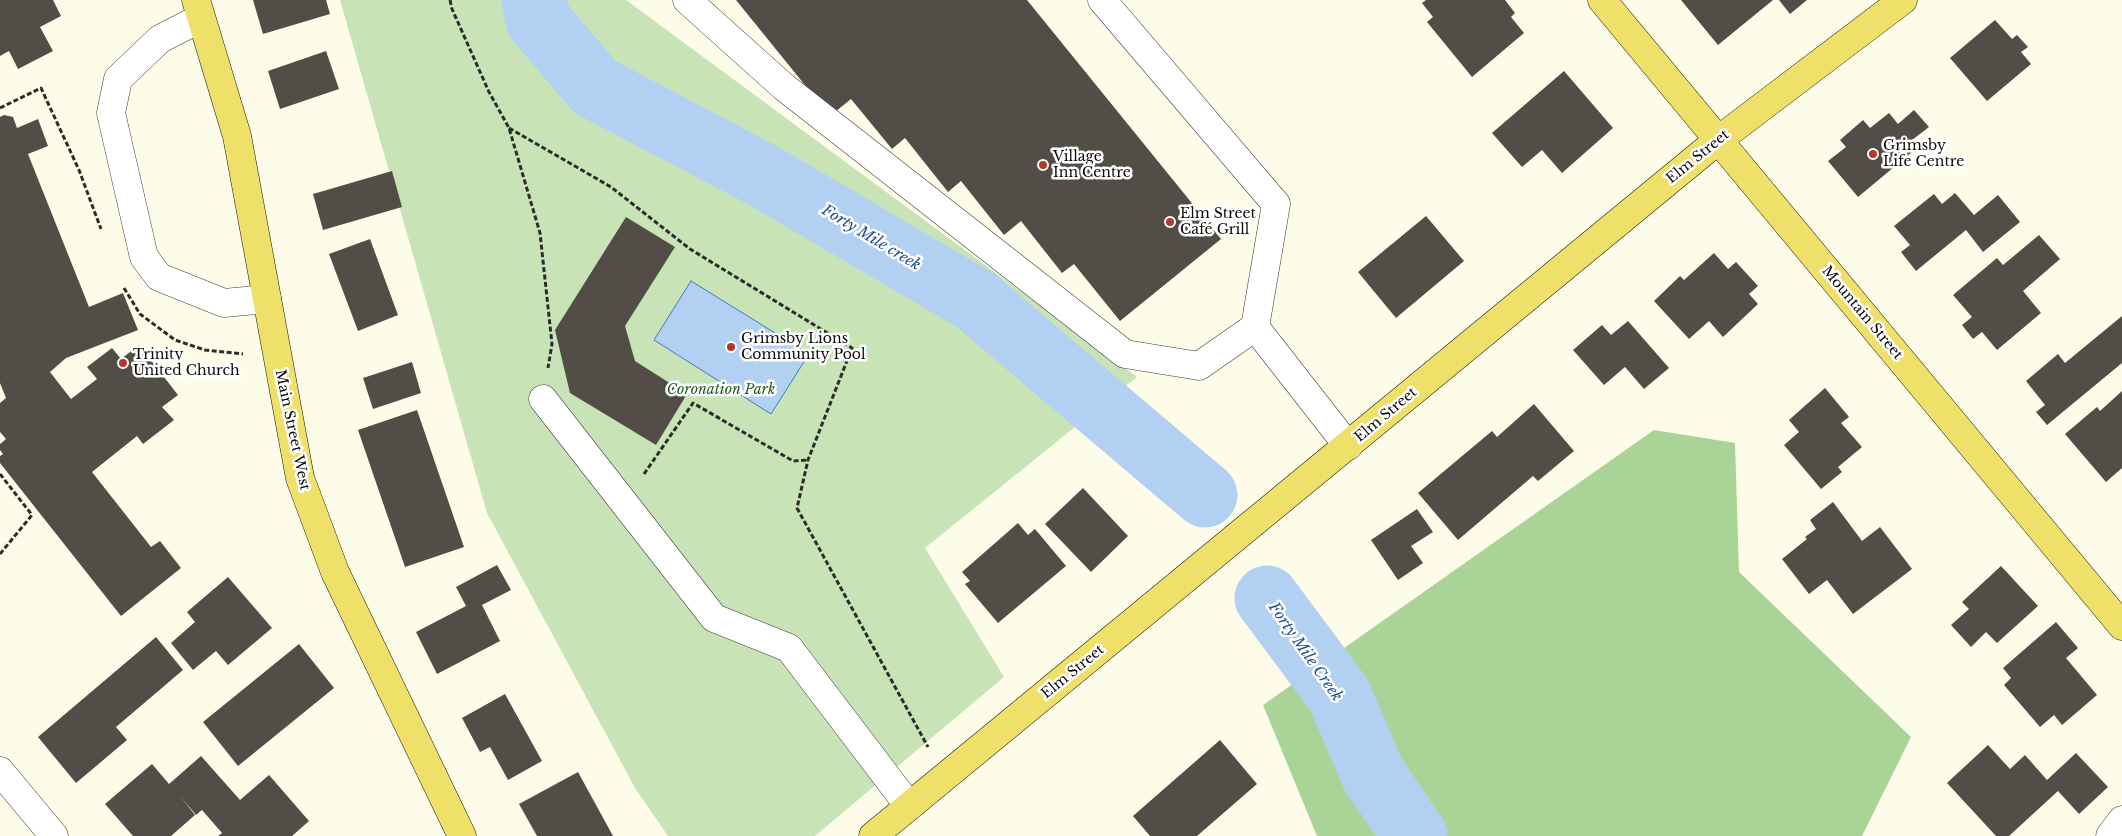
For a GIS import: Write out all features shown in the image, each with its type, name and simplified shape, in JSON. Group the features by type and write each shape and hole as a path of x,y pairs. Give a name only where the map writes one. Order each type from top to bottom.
{"main road":[{"name":"Mountain Street","path":"1602,0 1717,141 2122,626"},
{"name":"Elm Street","path":"873,836 1717,141 1904,0"},
{"name":"Main Street West","path":"198,9 237,136 291,438 300,478 335,572 462,836"}],"street":[{"path":"687,0 784,87 1125,354 1199,366 1255,327 1276,204 1102,0"},
{"path":"198,9 160,38 118,79 111,113 144,257 160,277 224,303 267,299"},
{"path":"1255,327 1348,446"},
{"path":"543,399 714,618 789,648 909,806"},
{"path":"0,772 54,836"},
{"path":"2110,836 2122,820"}],"path":[{"path":"450,0 452,10 489,92 509,128 540,233 552,344 543,399"},
{"path":"509,128 611,187 690,248 852,348 808,460 797,508 928,746"},
{"path":"696,405 699,401"},
{"path":"624,502 693,403 794,461 808,460"},
{"path":"0,474 32,515 0,554"}],"green space":[{"name":"Coronation Park","path":"340,0 626,0 1137,377 925,548 1004,677 815,836 668,836 635,788 487,513"},
{"path":"1654,430 1735,443 1739,572 1911,737 1862,836 1317,836 1263,705"}],"water":[{"name":"Grimsby Lions Community Pool","path":"691,281 809,354 771,414 654,340"}],"building":[{"path":"0,0 53,0 61,16 40,27 53,51 18,69 9,51 0,56"},
{"path":"253,0 326,0 330,14 263,34"},
{"name":"Village Inn Centre","path":"736,0 1027,0 1221,239 1120,321 1074,264 1062,273 1021,221 1004,235 961,181 948,192 905,138 892,149 851,99 830,116"},
{"path":"1426,0 1505,0 1515,13 1511,17 1524,33 1472,77 1427,22 1433,17 1422,3"},
{"path":"1681,0 1773,0 1718,45"},
{"path":"1779,0 1807,0 1790,14"},
{"path":"1995,20 2012,39 2017,35 2028,47 2021,52 2031,64 1987,101 1950,58"},
{"path":"326,51 339,89 280,109 268,71"},
{"path":"1564,71 1613,128 1562,173 1542,150 1522,167 1492,133"},
{"name":"Grimsby Life Centre","path":"1914,110 1929,127 1912,140 1918,147 1858,197 1828,161 1846,147 1840,140 1863,120 1870,128 1889,113 1898,124"},
{"name":"Trinity United Church","path":"4,115 13,117 17,128 38,119 48,146 28,154 89,307 123,293 138,330 66,358 50,372 71,399 97,379 87,367 112,348 121,359 139,345 178,395 162,407 174,420 143,444 137,436 92,472 151,547 160,541 181,568 121,616 0,463 0,456 3,454 0,450 0,444 6,439 0,432 0,403 6,398 0,383 0,117"},
{"path":"392,171 402,207 323,230 313,194"},
{"path":"1955,193 1974,215 1998,195 2020,222 1983,252 1966,230 1916,271 1901,252 1910,245 1894,226 1934,194 1942,204"},
{"path":"1426,216 1464,261 1396,318 1358,272"},
{"path":"626,217 675,247 625,326 635,361 687,394 656,445 570,393 555,330"},
{"path":"2039,235 2060,259 2023,291 2041,313 1997,350 1982,332 1973,339 1962,325 1972,317 1953,295 1997,258 2003,265"},
{"path":"370,239 398,315 358,331 329,254"},
{"path":"1714,253 1728,269 1736,262 1758,286 1749,294 1758,304 1723,337 1709,321 1689,339 1654,301 1680,276 1684,280"},
{"path":"2122,316 2122,363 2047,425 2036,412 2045,405 2026,381 2058,354 2065,363"},
{"path":"1628,321 1669,368 1644,389 1625,367 1604,385 1573,350 1602,325 1611,335"},
{"path":"412,362 421,393 373,409 363,378"},
{"path":"1825,388 1849,417 1841,423 1862,447 1838,467 1842,472 1821,489 1784,445 1799,432 1789,420"},
{"path":"2122,391 2122,468 2106,482 2065,434 2097,407 2100,411"},
{"path":"1534,404 1574,451 1538,481 1533,476 1458,540 1418,493 1492,431 1497,437"},
{"path":"417,410 464,547 405,567 358,430"},
{"path":"1083,488 1128,536 1091,572 1045,524"},
{"path":"1833,502 1862,541 1880,527 1912,569 1853,614 1827,580 1809,594 1782,559 1807,539 1805,537 1816,529 1810,520"},
{"path":"1417,509 1433,532 1411,546 1423,563 1398,580 1371,540"},
{"path":"1018,523 1028,535 1035,529 1066,566 998,623 965,584 970,581 962,572"},
{"path":"497,565 511,590 482,605 500,641 437,674 416,632 466,606 456,587"},
{"path":"2001,566 2038,606 1997,643 1986,632 1971,647 1951,625 1969,609 1962,602"},
{"path":"228,577 272,628 228,665 216,651 193,670 171,643 195,622 187,612"},
{"path":"2056,622 2078,648 2066,658 2097,695 2062,725 2054,715 2040,727 2004,685 2011,678 2003,668"},
{"path":"156,637 183,670 116,727 127,740 76,783 38,737"},
{"path":"299,644 334,688 238,766 203,722"},
{"path":"505,694 542,761 508,780 490,747 480,752 462,718"},
{"path":"1220,740 1257,784 1197,836 1150,836 1133,816"},
{"path":"1988,745 2010,769 2025,755 2047,780 2076,753 2108,787 2079,814 2058,791 2009,836 1996,836 1947,783"},
{"path":"201,756 240,800 269,775 309,821 292,836 218,836 222,833 202,810 196,815 180,796 195,815 171,836 133,836 105,804 152,764 169,784"},
{"path":"578,772 613,836 537,836 519,804"}],"waterway":[{"name":"Forty Mile creek","path":"534,0 538,20 595,87 764,176 975,300 1205,495"},
{"name":"Forty Mile Creek","path":"1267,598 1339,695 1373,774 1415,836"}],"place":[{"name":"Grimsby Life Centre","path":"1873,154"},
{"name":"Village Inn Centre","path":"1043,165"},
{"name":"Elm Street Café Grill","path":"1170,222"},
{"name":"Grimsby Lions Community Pool","path":"731,347"},
{"name":"Trinity United Church","path":"123,363"}]}
